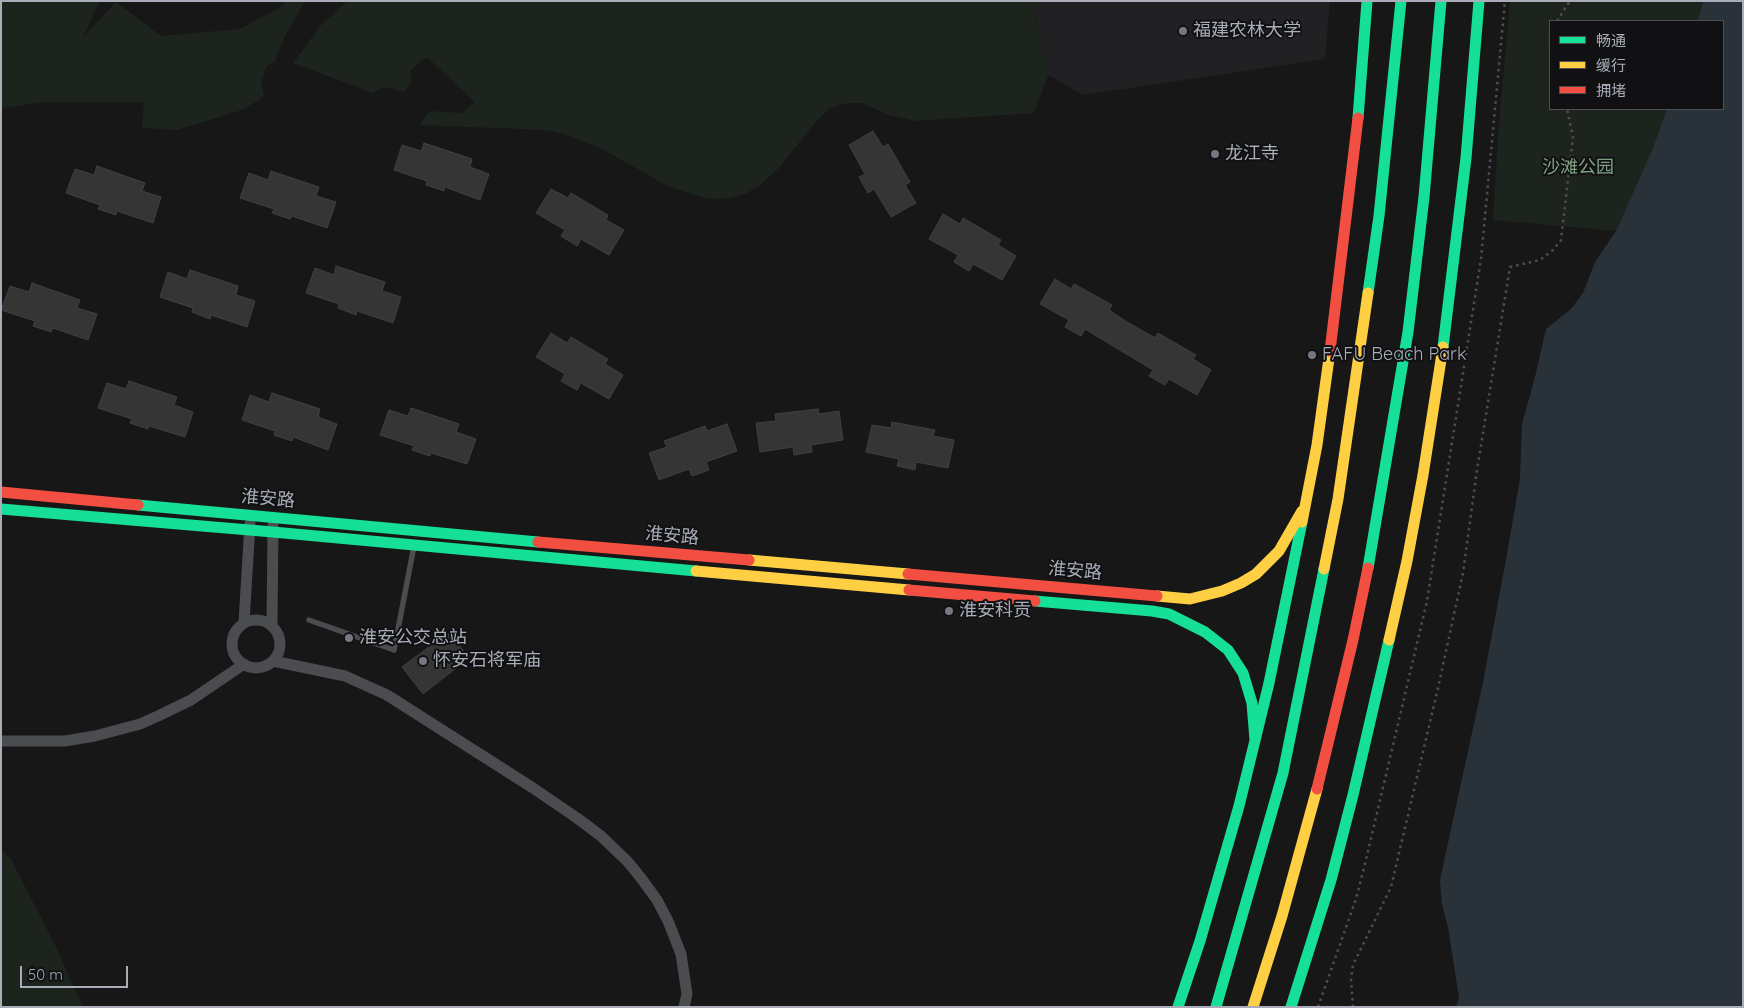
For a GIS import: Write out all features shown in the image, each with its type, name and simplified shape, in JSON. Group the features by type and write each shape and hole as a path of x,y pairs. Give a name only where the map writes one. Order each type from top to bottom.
{"main road":[{"path":"1178,1007 1200,941 1239,806 1269,683 1293,570 1302,511 1324,400 1356,137 1367,1"},
{"path":"1216,1007 1283,773 1338,499 1378,216 1401,1"},
{"path":"1253,1007 1308,826 1353,640 1372,546 1408,332 1424,196 1441,1"},
{"path":"1291,1007 1329,888 1351,804 1405,569 1422,485 1456,253 1479,1"},
{"name":"淮安路","path":"1,492 1190,599 1222,591 1256,574 1279,551 1302,511"},
{"name":"淮安路","path":"1,509 1169,614 1205,632 1228,650 1243,673 1247,685 1252,703 1254,740"}],"street":[{"path":"250,515 244,622 237,630 232,644 234,652 244,664 259,667 273,661 345,676 387,695 533,788 600,836 628,862 657,900 664,914 681,954 687,994 684,1007"},
{"path":"272,626 273,517"},
{"path":"244,622 258,620 272,626 280,639 280,647 273,661"},
{"path":"1,741 65,741 95,736 140,724 191,700 244,664"}],"lane":[{"path":"309,620 394,650 414,546"}],"path":[{"path":"1558,20 1570,1"},
{"path":"1353,1007 1351,979 1353,965 1390,887 1438,688 1463,573 1477,470 1510,267 1540,260 1553,250 1561,240 1573,136 1567,110"}],"shaded area":[{"name":"福建农林大学","path":"1032,1 1330,1 1325,59 1083,95 1048,75"},
{"path":"1703,1 1743,1 1743,1007 1456,1007 1459,998 1448,927 1442,904 1440,880 1483,682 1505,565 1520,479 1522,424 1546,329 1571,309 1583,293 1595,262 1616,231 1653,148 1667,110 1724,110 1724,20 1698,20"}],"green space":[{"path":"1,1 100,1 83,37 116,2 161,36 240,29 284,5 284,1 305,1 285,36 275,61 266,67 261,83 264,96 245,109 177,130 142,128 144,102 46,102 1,108"},
{"path":"348,1 1032,1 1048,75 1034,113 915,121 889,115 862,103 847,103 831,108 817,120 778,169 759,186 747,193 731,198 715,199 701,197 668,186 600,148 565,134 547,130 419,125 430,111 462,113 475,102 427,57 410,71 412,81 404,92 383,87 373,93 293,63 321,25"},
{"name":"沙滩公园","path":"1510,1 1703,1 1698,20 1549,20 1549,110 1667,110 1653,148 1616,231 1493,220 1498,136"},
{"path":"1,850 11,859 57,949 83,1007 1,1007"}],"building":[{"path":"873,131 883,147 888,144 910,182 905,185 916,203 891,217 874,189 868,193 859,177 865,174 849,145"},
{"path":"424,143 472,159 470,167 489,174 480,200 445,187 444,191 426,185 427,181 394,170 402,145 421,151"},
{"path":"97,166 145,183 142,191 161,197 153,223 117,211 116,215 98,209 100,205 66,193 75,169 94,175"},
{"path":"271,171 319,187 316,196 336,202 327,228 292,216 290,219 272,213 274,209 240,198 249,173 268,180"},
{"path":"551,189 568,198 571,193 608,215 606,220 624,230 609,255 581,239 577,246 561,236 565,230 536,213"},
{"path":"943,214 960,224 963,218 1001,240 998,245 1016,256 1002,280 973,264 969,271 954,262 958,255 929,239"},
{"path":"336,266 385,282 382,291 401,297 393,323 357,311 356,315 338,308 339,304 306,293 315,268 334,275"},
{"path":"190,270 238,286 236,295 255,301 247,327 211,315 210,319 192,312 193,308 160,297 168,272 187,279"},
{"path":"1055,279 1071,289 1074,284 1112,305 1109,310 1127,322 1155,338 1158,333 1196,355 1193,359 1211,370 1197,395 1169,379 1165,385 1149,376 1153,370 1085,329 1081,336 1065,327 1069,320 1040,304"},
{"path":"32,283 80,300 77,308 97,314 88,340 53,328 51,332 33,326 35,321 1,310 10,286 29,292"},
{"path":"551,333 567,343 571,337 608,359 605,364 623,375 609,399 581,383 577,390 561,381 565,374 536,357"},
{"path":"129,381 177,397 174,405 193,412 185,437 149,426 148,429 130,423 132,419 98,408 107,383 126,389"},
{"path":"272,393 320,409 318,417 337,424 328,450 293,437 292,441 274,435 275,431 242,420 250,395 269,402"},
{"path":"411,408 459,424 456,432 476,439 467,464 431,453 430,456 412,450 414,446 380,435 389,410 408,416"},
{"path":"818,409 819,414 839,411 843,440 811,445 812,452 794,455 793,447 760,452 756,423 776,421 775,414"},
{"path":"892,422 935,430 933,436 954,440 948,468 916,462 915,470 897,466 899,459 866,452 872,425 891,428"},
{"path":"727,424 737,451 706,462 709,470 692,476 689,469 659,480 649,453 667,447 664,441 705,426 707,431"},
{"name":"怀安石将军庙","path":"449,632 469,658 423,694 402,667"}],"traffic: fast":[{"path":"1358,118 1367,1"},
{"path":"1368,293 1379,216 1401,1"},
{"path":"1368,568 1408,332 1424,197 1441,1"},
{"path":"1443,347 1466,158 1479,1"},
{"path":"138,505 538,542"},
{"path":"1,509 696,571"},
{"path":"1178,1007 1200,941 1239,806 1269,683 1302,522"},
{"path":"1216,1007 1283,773 1324,569"},
{"path":"1035,601 1169,614 1205,632 1228,650 1243,673 1252,703 1255,740"},
{"path":"1291,1007 1331,880 1389,640"}],"traffic: slow":[{"path":"1324,569 1338,499 1368,293"},
{"path":"1389,640 1407,561 1423,475 1443,347"},
{"path":"1302,522 1317,445 1330,351"},
{"path":"1157,596 1190,599 1222,591 1241,583 1256,574 1279,551 1302,511"},
{"path":"749,560 908,574"},
{"path":"696,571 909,590"},
{"path":"1253,1007 1282,916 1317,789"}],"traffic: jam":[{"path":"1330,351 1358,118"},
{"path":"1,492 138,505"},
{"path":"538,542 749,560"},
{"path":"1317,789 1353,640 1368,568"},
{"path":"908,574 1157,596"},
{"path":"909,590 1035,601"}],"place":[{"name":"福建农林大学","path":"1183,31"},
{"name":"龙江寺","path":"1215,154"},
{"name":"FAFU Beach Park","path":"1312,355"},
{"name":"淮安科贡","path":"949,611"},
{"name":"淮安公交总站","path":"349,638"},
{"name":"怀安石将军庙","path":"423,661"}]}
